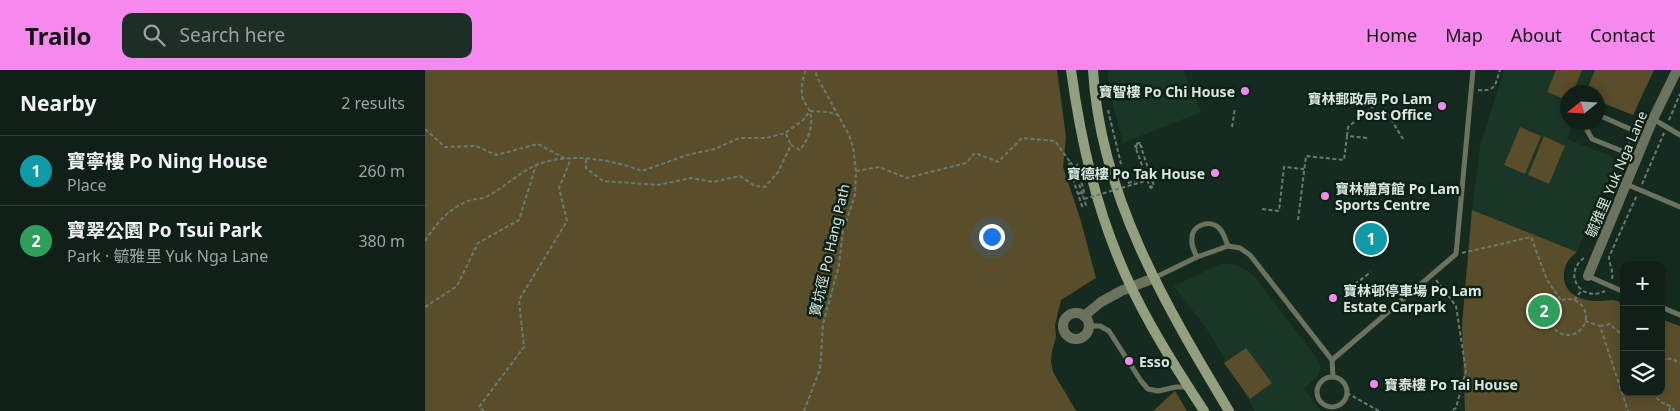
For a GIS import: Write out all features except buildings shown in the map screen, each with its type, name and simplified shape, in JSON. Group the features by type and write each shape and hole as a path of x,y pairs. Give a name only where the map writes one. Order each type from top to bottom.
{"main road":[{"path":"1071,70 1092,183 1112,242 1131,287 1204,411"},
{"path":"1093,70 1095,98 1105,151 1126,216 1153,278 1229,411"}],"street":[{"name":"毓雅里 Yuk Nga Lane","path":"1588,276 1653,119 1678,70"},
{"path":"1086,321 1101,302 1153,278"}],"lane":[{"path":"1333,360 1455,254 1473,70"},
{"path":"1605,117 1646,136"},
{"path":"1653,119 1680,135"},
{"path":"1587,130 1592,139 1637,157"},
{"path":"1626,184 1680,207"},
{"path":"1197,257 1192,246 1191,236 1197,227 1207,223 1217,226 1224,235 1227,246"},
{"path":"1153,278 1197,257 1227,246 1240,248 1250,255 1333,360 1333,377"},
{"path":"1588,276 1620,290"},
{"path":"1665,309 1680,315"},
{"path":"1086,321 1109,331 1141,382 1148,389 1158,391 1176,387 1189,387"},
{"path":"1333,377 1342,380 1347,388 1346,398 1341,404 1326,408 1320,400 1317,391 1318,386 1324,379 1333,377"}],"path":[{"path":"785,133 791,145 800,150 811,128 810,112 802,96 801,87 806,70"},
{"name":"寶坑徑 Po Hang Path","path":"804,411 820,369 823,324 839,265 843,231 855,195 856,171 849,135 815,70"},
{"path":"1485,91 1495,86 1500,70"},
{"path":"1298,220 1306,156 1344,160 1348,127 1380,101 1403,139"},
{"path":"1232,127 1235,108"},
{"path":"1108,110 1122,168"},
{"path":"425,241 446,214 467,201 485,198 537,165 556,160 586,158 622,164 642,171 715,149 739,138 766,138 785,133 802,121 810,112 820,111 840,116"},
{"path":"425,129 445,147 476,146 496,156 538,144 566,159"},
{"path":"1625,152 1635,132"},
{"path":"1347,136 1368,138"},
{"path":"856,171 879,167 907,178 966,163 975,153 998,162 1022,138 1055,142 1072,163 1086,205 1082,206 1077,194 1068,164 1072,163"},
{"path":"1148,178 1140,143 1135,144 1148,178 1154,186 1150,188 1148,178"},
{"path":"586,158 587,168 603,181 658,185 691,178 713,182 740,176 755,186 765,187 778,172 791,145"},
{"path":"484,411 479,407 524,347 519,300 567,221 559,188 571,159"},
{"path":"1116,162 1124,160"},
{"path":"425,307 457,286 478,243 519,220 537,165"},
{"path":"1077,167 1084,192 1077,194"},
{"path":"1262,209 1279,211 1284,167 1304,169"},
{"path":"1084,199 1148,178"},
{"path":"1128,192 1127,183 1148,178"},
{"path":"1455,254 1531,237 1547,280 1561,300"},
{"path":"1355,284 1371,272"},
{"path":"1432,274 1455,306 1466,371 1456,408 1451,411"},
{"path":"1574,300 1582,290"},
{"path":"1561,300 1574,300 1583,306 1585,311 1583,327 1573,334 1561,334 1552,325 1550,313 1552,308 1561,300"},
{"path":"1585,321 1599,326 1611,324 1620,333"},
{"path":"1599,326 1627,411"},
{"path":"1666,358 1680,363"},
{"path":"1347,393 1379,411"},
{"path":"1656,396 1658,400 1671,406 1675,411"},
{"path":"1669,411 1671,406"}],"shaded area":[{"path":"425,70 1057,70 1066,137 1063,167 1080,218 1096,278 1061,300 1055,325 1056,337 1051,362 1053,372 1077,411 425,411"},
{"path":"1107,70 1183,70 1201,112 1123,143 1113,105"},
{"path":"1504,70 1595,70 1589,85 1560,85 1560,130 1570,130 1567,139 1611,156 1617,169 1609,186 1601,191 1577,252 1472,210 1480,147"},
{"path":"1556,70 1582,70 1576,85 1560,85 1560,97 1547,92"},
{"path":"1595,70 1654,70 1633,115 1605,104 1605,85 1589,85"},
{"path":"1520,127 1541,136 1525,174 1504,165"},
{"path":"1544,136 1565,146 1549,184 1528,175"},
{"path":"1472,210 1577,252 1569,260 1564,270 1564,279 1568,290 1583,299 1620,302 1620,396 1665,396 1665,320 1680,326 1680,411 1465,411 1462,324"},
{"path":"1220,264 1232,264 1243,268 1254,276 1316,357 1321,366 1318,375 1304,389 1321,411 1255,411 1209,332 1174,286"},
{"path":"1246,348 1272,383 1250,399 1224,363"},
{"path":"1175,391 1187,411 1153,411"}],"place":[{"name":"寶智樓 Po Chi House","path":"1245,91"},
{"name":"寶林郵政局 Po Lam Post Office","path":"1442,106"},
{"name":"寶德樓 Po Tak House","path":"1215,173"},
{"name":"寶林體育館 Po Lam Sports Centre","path":"1325,196"},
{"name":"寶寧樓 Po Ning House","path":"1371,239"},
{"name":"寶林邨停車場 Po Lam Estate Carpark","path":"1333,298"},
{"name":"寶翠公園 Po Tsui Park","path":"1544,311"},
{"name":"Esso","path":"1129,361"},
{"name":"寶泰樓 Po Tai House","path":"1374,384"}]}
